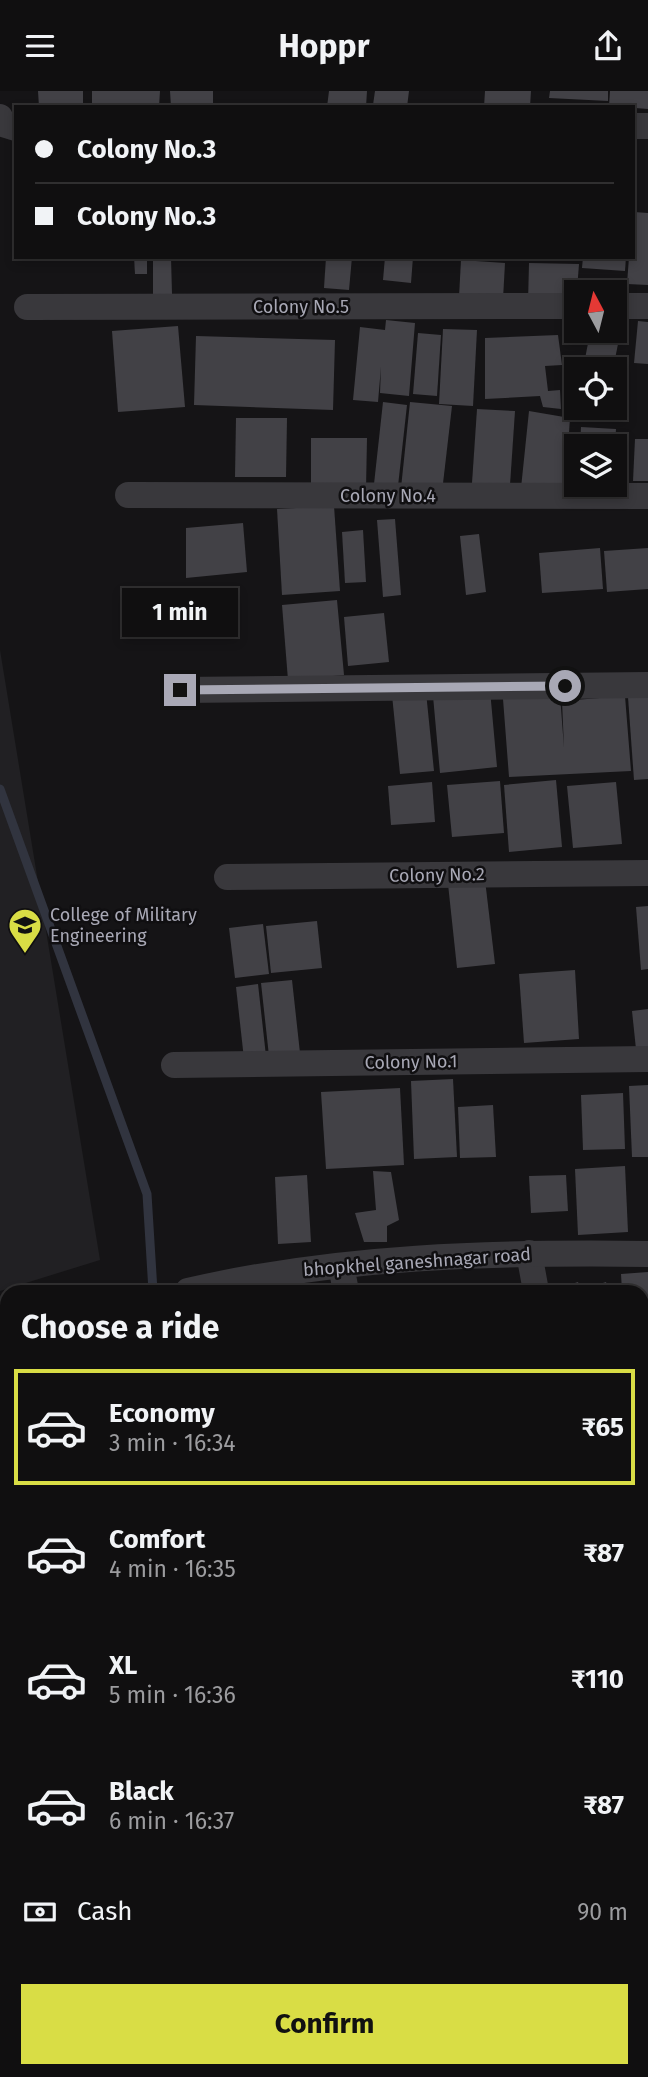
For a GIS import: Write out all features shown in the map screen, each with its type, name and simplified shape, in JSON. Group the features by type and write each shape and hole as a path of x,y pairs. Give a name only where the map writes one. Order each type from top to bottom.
{"street":[{"path":"0,117 3,124 14,127"},
{"name":"Colony No.5","path":"27,307 564,306"},
{"path":"627,306 648,306"},
{"name":"Colony No.4","path":"128,495 648,496"},
{"path":"180,690 648,685"},
{"name":"Colony No.2","path":"227,877 648,873"},
{"name":"Colony No.1","path":"174,1065 648,1059"},
{"name":"bhopkhel ganeshnagar road","path":"234,1285 286,1271 344,1279 496,1253 648,1254"},
{"path":"529,1253 535,1285"}],"shaded area":[{"name":"College of Military Engineering","path":"0,650 100,1260 19,1285 0,1285"}],"building":[{"path":"38,91 83,91 83,105 39,105"},
{"path":"92,91 160,91 159,105 92,104"},
{"path":"170,91 213,91 213,105 171,105"},
{"path":"329,91 367,91 366,105 327,105"},
{"path":"375,91 409,91 407,105 373,105"},
{"path":"485,91 531,91 530,105 484,105"},
{"path":"550,91 608,91 608,101 549,98"},
{"path":"610,91 648,91 648,109 635,108 635,105 609,105"},
{"path":"635,212 648,213 648,285 627,284 629,259 635,259"},
{"path":"134,259 147,259 147,274 135,274"},
{"path":"153,259 171,259 172,294 153,294"},
{"path":"326,259 352,259 349,290 324,288"},
{"path":"385,259 413,259 411,283 383,280"},
{"path":"583,259 626,259 625,271 582,268"},
{"path":"461,260 505,263 503,299 459,297"},
{"path":"529,263 579,264 578,280 564,280 564,303 528,303"},
{"path":"386,320 415,323 409,396 380,393 381,367 378,402 353,400 360,327 385,330"},
{"path":"638,321 648,322 648,364 634,363"},
{"path":"178,326 185,407 118,412 112,331"},
{"path":"443,329 477,330 473,406 439,404"},
{"path":"418,333 441,335 437,396 413,394"},
{"path":"558,335 562,365 545,366 548,391 560,390 561,409 543,407 540,396 485,399 485,338"},
{"path":"196,336 335,340 333,410 194,405"},
{"path":"588,343 618,343 615,357 585,357"},
{"path":"383,402 407,405 398,486 374,484"},
{"path":"410,402 452,406 442,492 401,488"},
{"path":"477,409 515,411 510,485 472,483"},
{"path":"529,411 570,420 569,434 564,434 564,491 521,488"},
{"path":"236,418 287,418 286,477 235,477"},
{"path":"581,427 616,429 616,434 581,434"},
{"path":"311,438 367,438 366,489 311,488"},
{"path":"635,439 648,439 648,481 633,481"},
{"path":"334,506 340,591 282,595 277,509"},
{"path":"395,519 401,595 383,597 377,520"},
{"path":"243,523 247,572 186,578 186,528"},
{"path":"363,530 366,582 345,583 342,532"},
{"path":"479,534 486,592 466,595 460,536"},
{"path":"600,548 603,589 542,593 539,553"},
{"path":"648,548 648,589 607,592 604,551"},
{"path":"337,600 344,675 288,680 282,605"},
{"path":"384,613 389,662 348,666 344,617"},
{"path":"490,690 497,767 440,773 433,696"},
{"path":"426,692 434,771 400,774 392,695"},
{"path":"560,695 564,748 562,701 625,696 631,771 509,777 503,699"},
{"path":"648,696 648,779 634,780 628,697"},
{"path":"556,780 562,847 509,852 504,785"},
{"path":"500,781 504,833 452,837 447,785"},
{"path":"432,782 435,822 391,825 388,786"},
{"path":"616,782 622,844 573,848 567,786"},
{"path":"485,880 495,964 457,968 448,884"},
{"path":"648,906 648,969 641,970 636,907"},
{"path":"317,921 322,968 271,973 266,926"},
{"path":"263,924 269,974 235,978 229,928"},
{"path":"575,970 579,1039 524,1043 519,974"},
{"path":"292,980 300,1053 269,1056 261,983"},
{"path":"258,984 266,1056 244,1059 236,987"},
{"path":"648,1009 648,1048 636,1049 632,1011"},
{"path":"453,1079 457,1157 414,1159 411,1081"},
{"path":"648,1085 648,1157 632,1157 629,1086"},
{"path":"400,1088 404,1165 326,1169 321,1092"},
{"path":"623,1093 625,1149 583,1150 581,1095"},
{"path":"493,1105 496,1157 460,1158 458,1107"},
{"path":"625,1166 628,1232 578,1235 575,1169"},
{"path":"373,1171 391,1172 399,1220 387,1226 387,1242 364,1242 355,1213 376,1210"},
{"path":"307,1175 311,1242 278,1244 275,1177"},
{"path":"566,1175 568,1211 531,1213 529,1176"},
{"path":"648,1272 648,1285 622,1285 621,1274"}],"waterway":[{"path":"0,789 147,1194 153,1285"}],"place":[{"name":"College of Military Engineering","path":"25,955"}],"route":[{"path":"180,690 565,686"}]}
